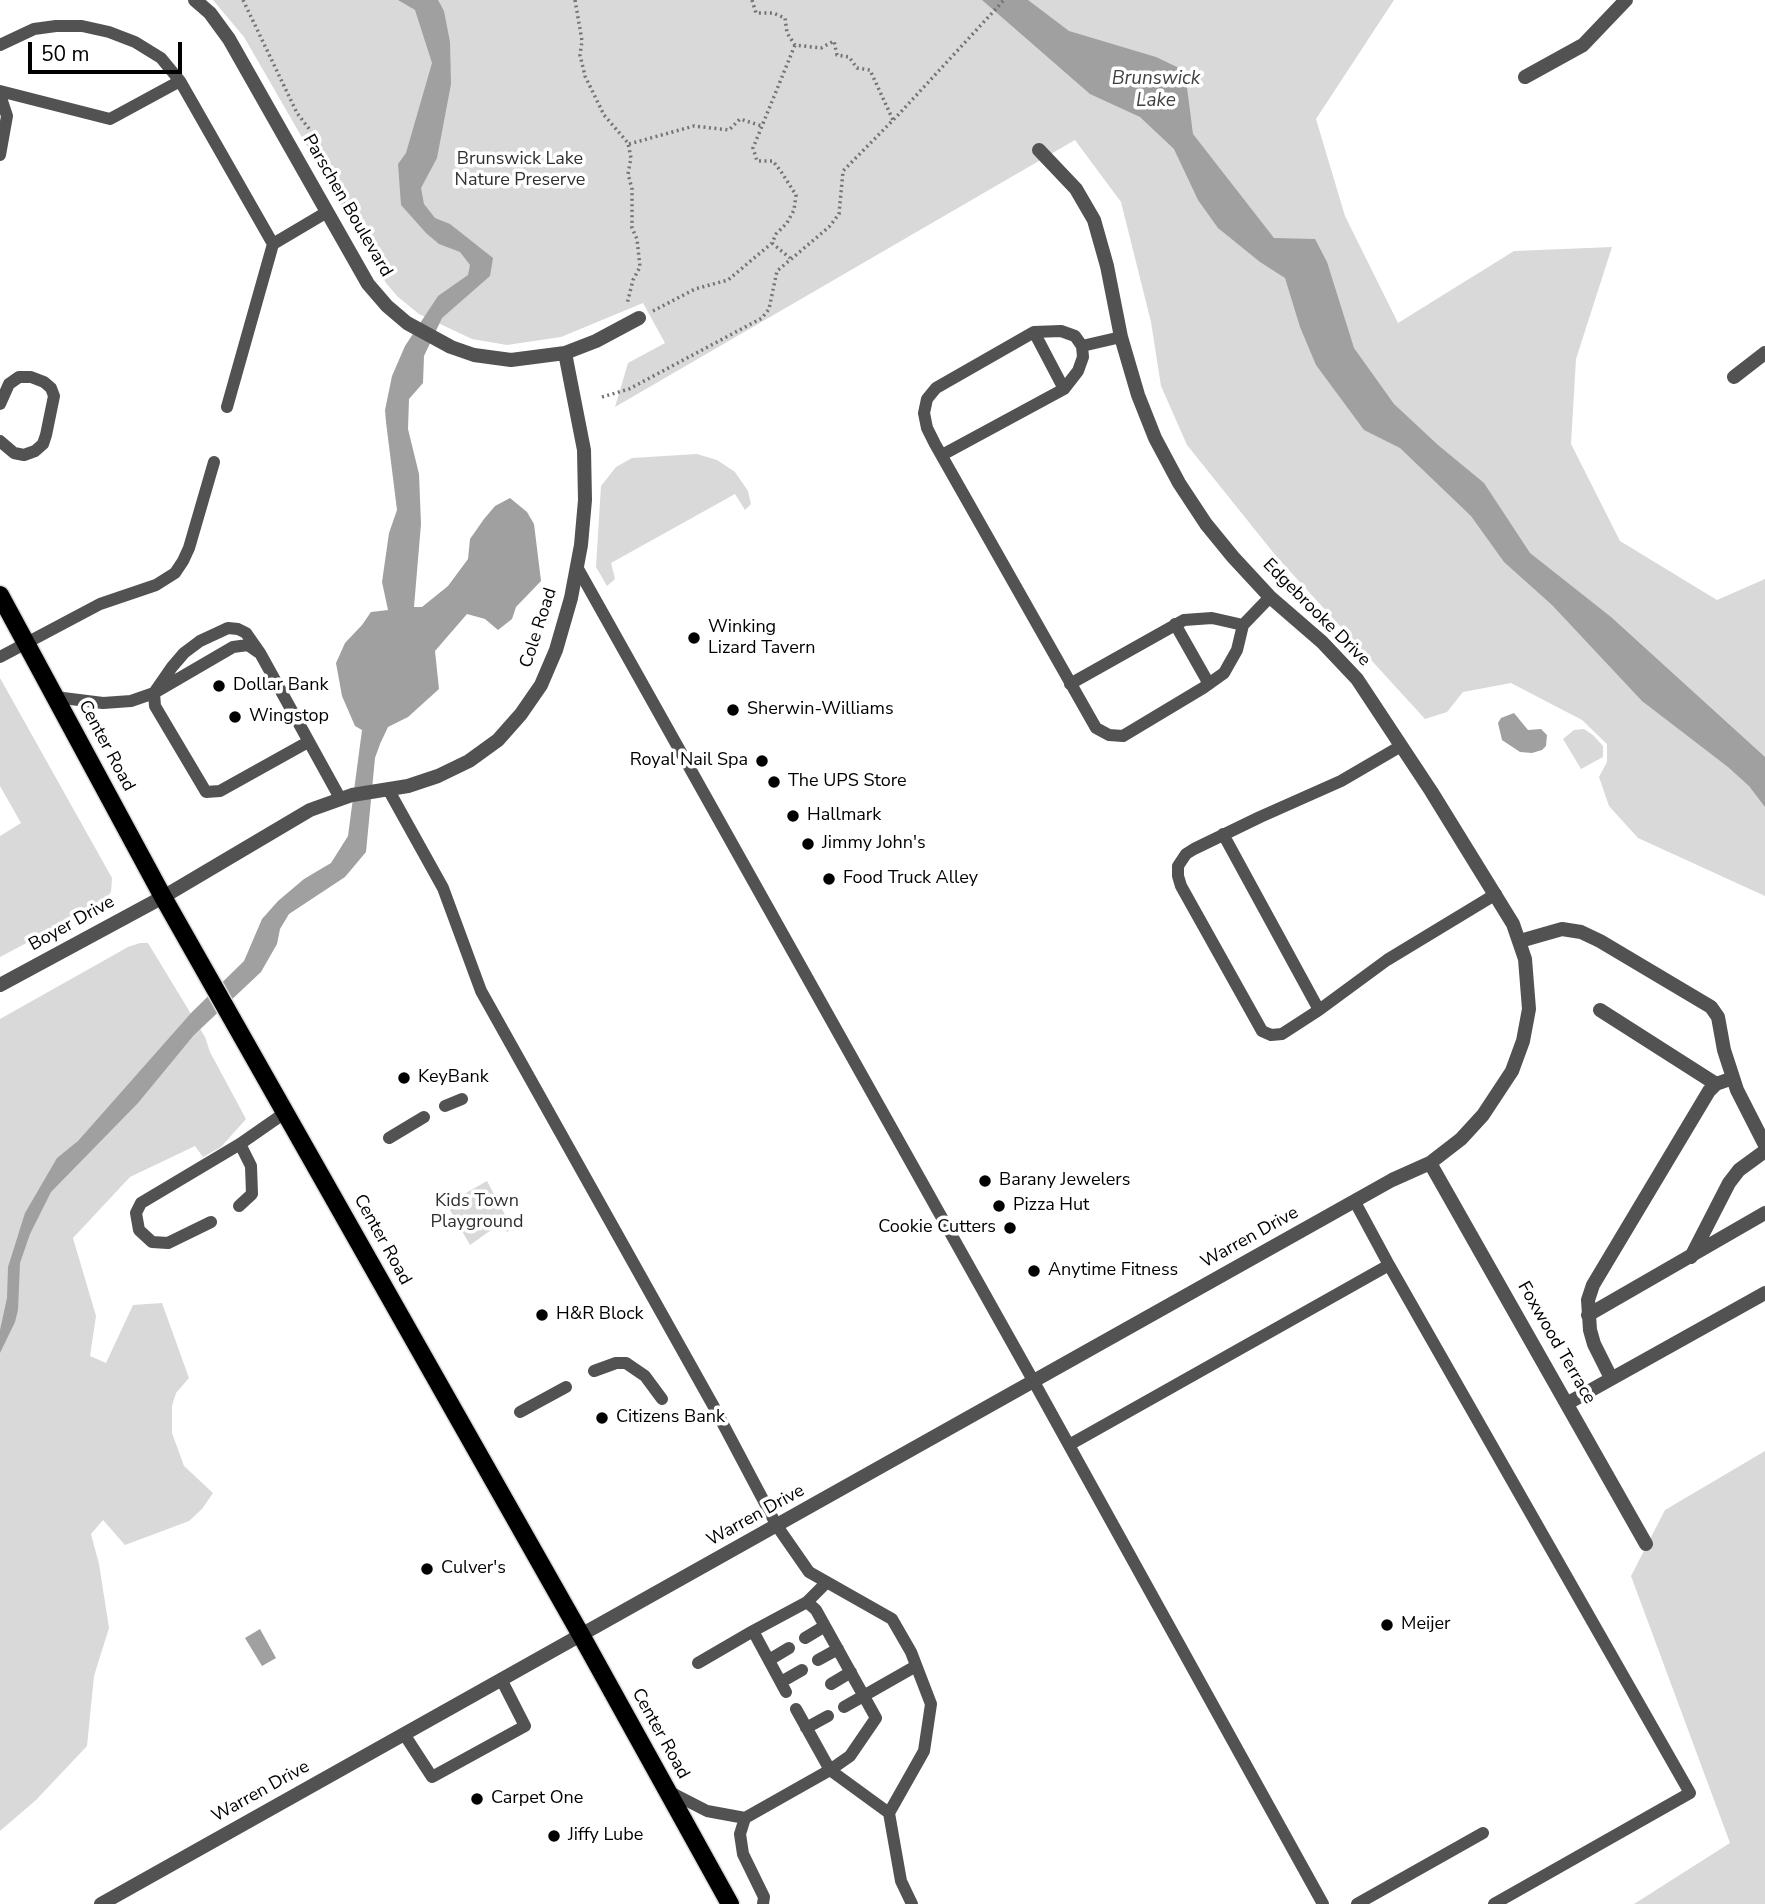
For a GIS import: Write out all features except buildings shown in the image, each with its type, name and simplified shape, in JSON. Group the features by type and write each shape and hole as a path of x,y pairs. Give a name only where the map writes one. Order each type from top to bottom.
{"main road":[{"name":"Center Road","path":"0,595 163,897 581,1635 730,1904"}],"street":[{"name":"Parschen Boulevard","path":"195,0 229,38 368,284 397,315 430,337 463,351 498,359 525,359 565,353 596,341 639,318"},
{"path":"1525,77 1583,45 1626,0"},
{"name":"Edgebrooke Drive","path":"1039,150 1072,183 1094,220 1107,266 1121,337 1142,406 1155,438 1179,483 1206,524 1270,597 1343,663 1369,696 1496,894 1521,941 1529,1009 1523,1041 1512,1071 1483,1115 1461,1139 1430,1163"},
{"name":"Cole Road","path":"163,897 310,810 346,797 438,776 469,761 498,740 522,714 541,685 556,650 577,567 585,500 584,450 565,353"},
{"path":"1734,377 1765,353"},
{"name":"Boyer Drive","path":"0,985 163,897"},
{"path":"1521,941 1562,929 1581,932 1711,1007 1718,1017 1724,1050 1741,1101 1765,1148 1739,1170 1729,1183 1691,1257"},
{"path":"1600,1010 1716,1084"},
{"path":"1611,1378 1594,1344 1588,1314 1588,1300 1593,1285 1709,1091 1716,1084 1733,1078"},
{"name":"Warren Drive","path":"101,1904 1392,1180 1430,1163"},
{"name":"Foxwood Terrace","path":"1430,1163 1646,1544"},
{"path":"1588,1314 1765,1213"},
{"path":"1568,1403 1765,1293"}],"lane":[{"path":"0,45 34,29 82,26 135,42 161,58 180,81 273,244"},
{"path":"0,155 6,116 0,93 110,120 180,81"},
{"path":"227,408 273,244 327,212"},
{"path":"942,455 1064,389 1078,371 1083,358 1082,346 1075,336 1061,331 1034,332 936,387 929,395 923,414 927,428 942,455 1070,684 1101,733 1123,736 1224,673 1233,660 1242,625 1270,597"},
{"path":"1034,332 1064,389"},
{"path":"1082,346 1121,337"},
{"path":"0,441 13,453 24,455 35,451 43,444 54,396 51,388 44,382 31,377 19,377 9,384 1,395"},
{"path":"0,657 100,604 156,585 175,573 189,548 214,462"},
{"path":"577,567 1323,1904"},
{"path":"1070,684 1175,624 1203,618 1228,620 1242,625"},
{"path":"1175,624 1209,684"},
{"path":"308,742 220,791 206,792 155,706 154,693 184,653 214,633 228,628 246,633 260,653 308,742 346,797"},
{"path":"55,697 120,703 154,693 233,647 248,645 260,653"},
{"path":"1401,746 1341,781 1223,834 1186,854 1178,866 1178,876 1262,1031 1271,1035 1282,1034 1387,960 1496,894"},
{"path":"382,790 443,888 481,991 778,1526 809,1572 892,1619 916,1666 931,1704 924,1751 889,1812 901,1881 912,1904"},
{"path":"1223,834 1319,1010"},
{"path":"444,1106 462,1099"},
{"path":"211,1222 168,1242 152,1242 139,1230 136,1213 141,1203 240,1144 286,1112"},
{"path":"389,1138 424,1117"},
{"path":"239,1206 252,1194 251,1167 240,1144"},
{"path":"1355,1202 1690,1793 1494,1904"},
{"path":"1069,1445 1390,1265"},
{"path":"594,1371 616,1363 626,1363 645,1376 662,1399"},
{"path":"520,1412 566,1387"},
{"path":"698,1663 807,1602 827,1582"},
{"path":"668,1791 707,1811 745,1818 850,1756 876,1718 816,1610 807,1602"},
{"path":"805,1638 825,1626"},
{"path":"753,1631 783,1687 802,1670"},
{"path":"769,1660 789,1648"},
{"path":"818,1660 838,1649"},
{"path":"844,1707 916,1666"},
{"path":"831,1684 851,1672"},
{"path":"404,1734 432,1777 525,1726 501,1679"},
{"path":"796,1709 830,1770 889,1812"},
{"path":"806,1728 828,1716"},
{"path":"745,1818 740,1834 743,1854 764,1897 763,1904"},
{"path":"1357,1904 1483,1833"}],"path":[{"path":"243,0 292,103 330,165 347,210"},
{"path":"575,0 582,41 580,55 585,76 604,115 628,145 631,158 628,174 632,189 632,228 637,239 640,267 633,280 625,310 639,318 695,289 727,279 772,243 776,234 787,223 794,210 796,195 773,161 757,161 753,148 795,46"},
{"path":"752,0 756,13 773,13 785,18 787,33 795,46"},
{"path":"602,397 629,388 762,318 769,309 777,271 830,227 839,214 843,172 1004,0"},
{"path":"795,46 821,48 834,41 837,55 849,57 857,68 870,70 893,120"},
{"path":"628,145 694,126 729,130 740,119 762,127"},
{"path":"772,243 790,258"}],"green space":[{"name":"Brunswick Lake Nature Preserve","path":"213,0 1394,0 1316,119 1345,216 1398,323 1514,251 1612,247 1576,359 1571,444 1620,541 1717,600 1765,579 1765,896 1638,838 1609,806 1599,777 1607,762 1607,744 1582,720 1511,683 1463,692 1447,712 1425,719 1276,556 1187,445 1161,386 1151,322 1121,202 1075,140 615,407 628,363 665,343 643,303 561,337 507,345 472,339 419,314 386,283 244,37"},
{"path":"697,454 717,460 735,472 748,491 751,504 745,510 735,494 611,563 615,579 607,586 596,567 601,486 616,467 632,458"},
{"path":"0,678 112,878 111,892 102,903 0,957 0,836 21,823 0,786"},
{"path":"1584,729 1603,746 1603,757 1581,769 1563,739 1574,730"},
{"path":"148,943 205,1037 210,1052 246,1119 221,1147 203,1157 195,1146 130,1177 73,1238 96,1316 90,1356 106,1363 133,1305 162,1303 189,1378 176,1393 172,1406 172,1433 184,1466 213,1493 189,1521 125,1545 103,1520 91,1534 99,1564 109,1628 94,1676 87,1746 36,1800 0,1831 0,1019 128,947"},
{"name":"Kids Town Playground","path":"487,1181 510,1224 507,1226 509,1231 507,1232 501,1223 470,1245 450,1210 450,1202"},
{"path":"1765,1451 1765,1904 1634,1904 1730,1843 1631,1576 1665,1510"}],"water":[{"path":"398,0 438,0 444,11 450,42 451,84 437,158 421,188 424,204 435,218 450,224 493,258 490,276 442,318 424,356 423,383 409,399 408,429 419,474 421,524 414,607 422,607 448,586 468,559 470,539 484,519 495,506 510,498 527,512 534,524 541,581 516,607 512,619 498,630 485,619 467,614 435,651 439,689 408,717 388,727 375,758 366,852 345,877 289,914 280,929 277,944 261,972 194,1035 138,1103 51,1192 30,1234 20,1263 18,1310 0,1353 0,1330 7,1298 8,1267 25,1213 57,1158 78,1141 192,1012 244,961 262,919 278,901 304,879 331,863 348,836 362,730 355,726 342,696 336,663 345,643 371,612 388,610 382,582 389,533 397,510 385,410 392,376 405,346 438,296 468,275 470,265 460,252 439,244 426,233 401,205 398,164 406,153 432,63 415,10"},
{"name":"Brunswick Lake","path":"982,0 1028,0 1069,31 1156,57 1179,68 1186,80 1193,134 1274,238 1315,239 1327,262 1354,348 1394,404 1484,483 1530,553 1611,617 1765,757 1765,807 1749,786 1728,767 1642,701 1552,605 1504,562 1471,516 1400,448 1364,430 1316,365 1300,327 1285,278 1260,262 1218,228 1198,200 1174,149 1140,117 1090,94"},
{"path":"1514,713 1528,730 1541,729 1547,735 1546,746 1542,750 1520,752 1502,740 1498,723 1501,718"},
{"path":"260,1629 276,1658 262,1666 245,1638"}],"place":[{"name":"Winking Lizard Tavern","path":"694,638"},
{"name":"Dollar Bank","path":"219,686"},
{"name":"Sherwin-Williams","path":"733,710"},
{"name":"Wingstop","path":"235,717"},
{"name":"Royal Nail Spa","path":"762,761"},
{"name":"The UPS Store","path":"774,782"},
{"name":"Hallmark","path":"793,816"},
{"name":"Jimmy John's","path":"808,844"},
{"name":"Food Truck Alley","path":"829,879"},
{"name":"KeyBank","path":"404,1078"},
{"name":"Barany Jewelers","path":"985,1181"},
{"name":"Pizza Hut","path":"999,1206"},
{"name":"Cookie Cutters","path":"1010,1228"},
{"name":"Anytime Fitness","path":"1034,1271"},
{"name":"H&R Block","path":"542,1315"},
{"name":"Citizens Bank","path":"602,1418"},
{"name":"Culver's","path":"427,1569"},
{"name":"Meijer","path":"1387,1625"},
{"name":"Carpet One","path":"477,1799"},
{"name":"Jiffy Lube","path":"554,1836"}]}
